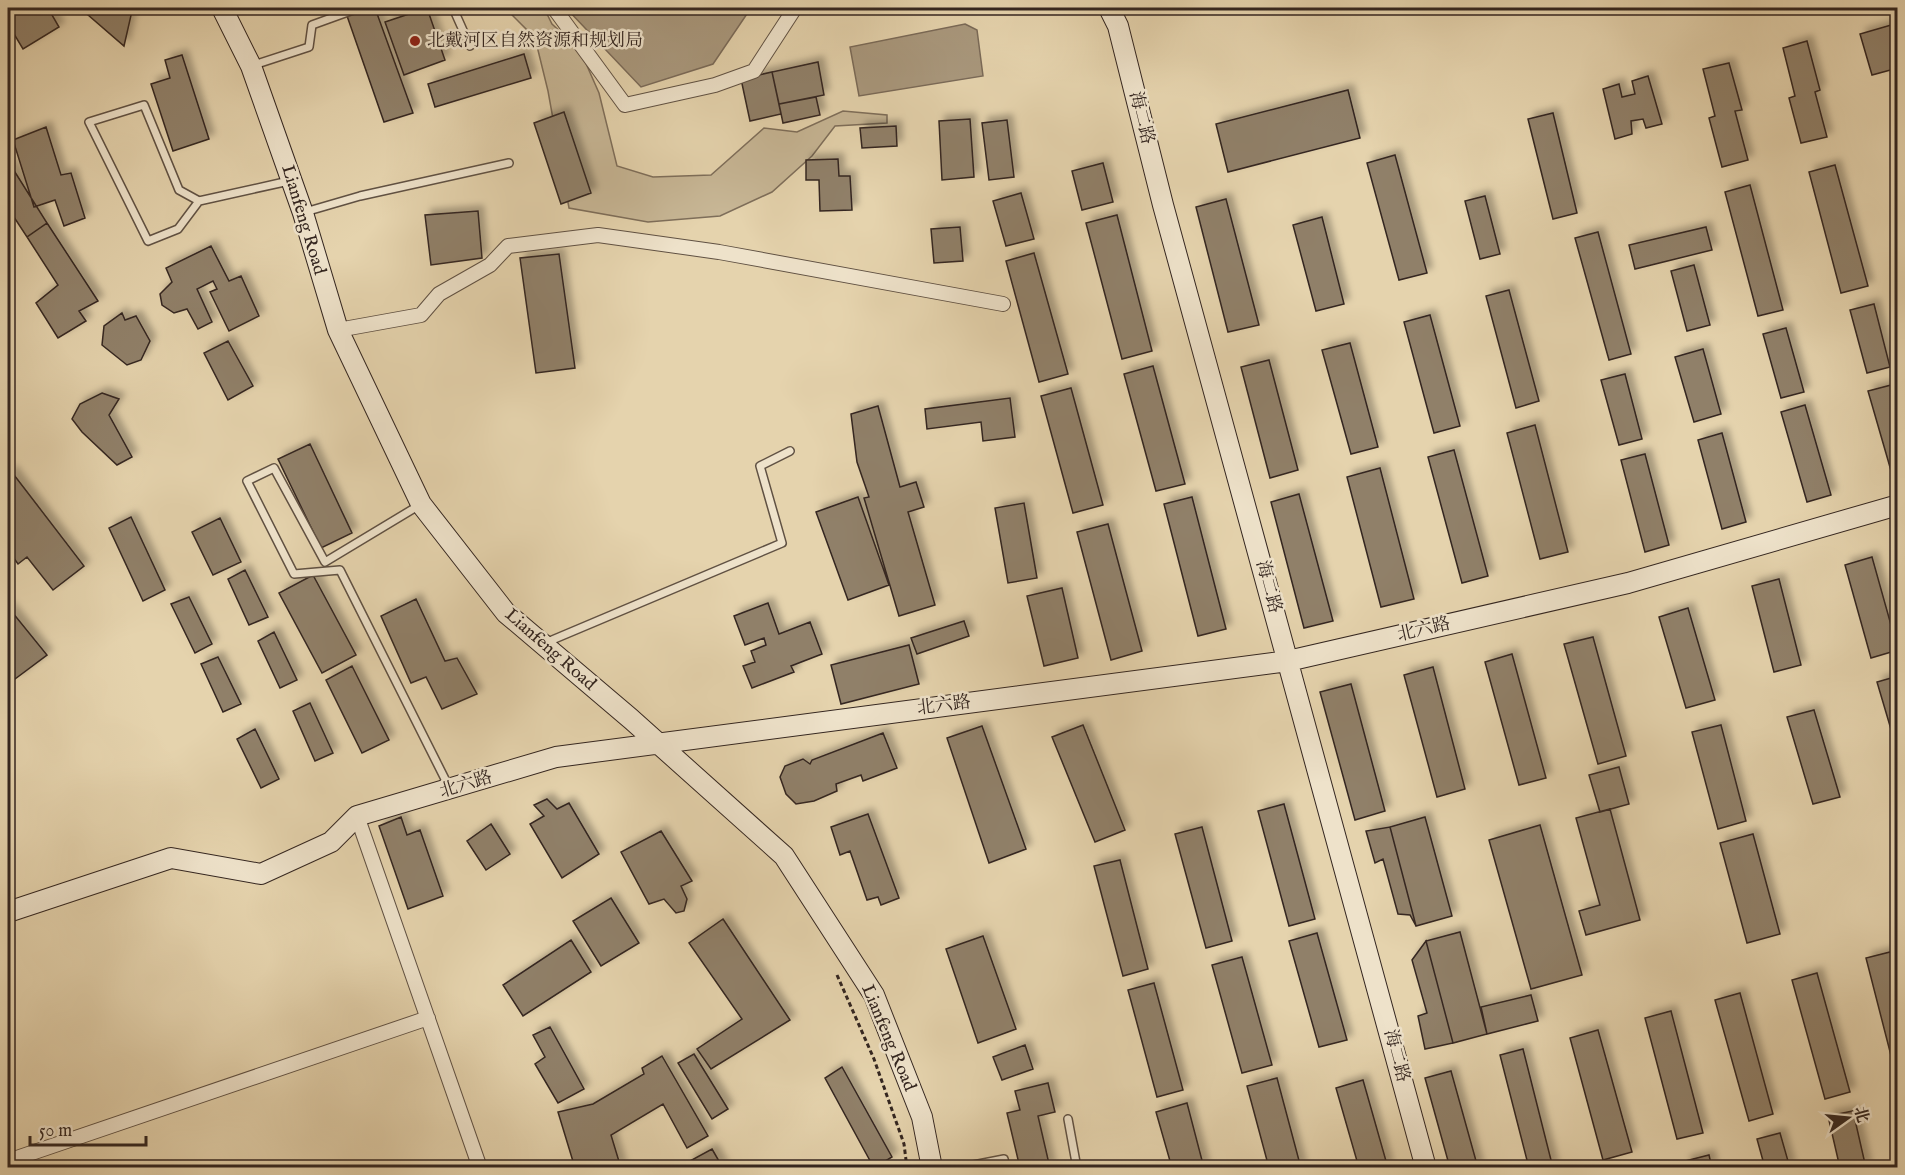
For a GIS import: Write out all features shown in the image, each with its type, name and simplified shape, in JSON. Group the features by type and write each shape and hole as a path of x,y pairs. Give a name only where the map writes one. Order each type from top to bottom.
{"street":[{"name":"Lianfeng Road","path":"222,8 251,66 303,213 338,330 421,504 506,613 659,744 784,856 874,995 922,1117 932,1167"},
{"path":"554,8 626,105 715,85 754,71 795,8"},
{"name":"海二路","path":"1109,8 1118,26 1163,205 1426,1167"},
{"path":"338,330 421,315 439,294 490,265 508,246 598,235 719,252 1003,304"},
{"name":"北六路","path":"8,912 171,858 261,874 331,842 357,816 556,758 1288,661 1628,583 1898,505"},
{"path":"357,816 480,1167"},
{"path":"8,1161 428,1018"}],"lane":[{"path":"251,66 309,47 312,25 359,8"},
{"path":"453,8 470,46"},
{"path":"199,201 178,229 148,241 89,122 144,105 179,190 199,201 292,181"},
{"path":"303,213 360,196 509,163"},
{"path":"542,644 782,543 760,466 790,451"},
{"path":"421,504 325,562 274,468 247,481 294,574 340,570 450,790"},
{"path":"1068,1119 1077,1167"},
{"path":"958,1167 1004,1159 1006,1167"}],"path":[{"path":"837,975 874,1059 904,1144 907,1167"}],"shaded area":[{"path":"519,8 544,8 552,24 580,50 599,93 617,166 653,177 711,175 764,128 797,132 843,111 887,115 887,123 835,126 812,156 772,192 720,216 648,222 569,208 548,91 535,38 510,13"},
{"path":"566,8 751,8 713,64 641,87"},
{"path":"965,24 977,30 983,76 859,96 850,47"}],"building":[{"path":"8,8 48,8 59,27 23,49 8,24"},
{"path":"80,8 130,8 132,11 124,46"},
{"path":"375,8 413,113 384,122 346,13"},
{"name":"北戴河区自然资源和规划局","path":"427,8 445,60 404,75 385,22"},
{"path":"1898,23 1898,68 1872,75 1860,34"},
{"path":"1807,41 1820,90 1815,92 1827,137 1801,143 1789,98 1795,96 1783,48"},
{"path":"524,54 531,78 435,107 428,84"},
{"path":"182,55 209,139 173,151 151,84 170,78 165,60"},
{"path":"818,62 824,95 779,104 772,72"},
{"path":"1729,63 1742,110 1735,111 1748,160 1722,167 1709,118 1715,116 1703,69"},
{"path":"772,72 781,114 750,121 741,79"},
{"path":"1648,76 1662,124 1646,128 1643,119 1631,121 1632,134 1615,139 1603,89 1619,84 1622,97 1635,94 1632,81"},
{"path":"1348,90 1360,138 1228,172 1216,124"},
{"path":"816,97 820,115 783,123 779,104"},
{"path":"564,112 591,193 561,204 534,123"},
{"path":"1553,113 1577,213 1553,219 1528,119"},
{"path":"970,119 974,177 942,180 939,121"},
{"path":"1007,120 1014,177 989,180 982,123"},
{"path":"896,126 897,146 862,148 860,128"},
{"path":"46,127 61,175 71,173 85,218 64,226 55,200 34,207 13,140"},
{"path":"1395,155 1427,273 1399,280 1367,163"},
{"path":"838,159 839,176 850,176 852,210 820,211 819,180 806,180 806,160"},
{"path":"8,161 47,223 27,237 8,208"},
{"path":"1103,163 1113,202 1082,210 1072,171"},
{"path":"1835,165 1868,286 1841,293 1809,172"},
{"path":"1750,185 1783,310 1758,316 1725,192"},
{"path":"1021,193 1034,239 1006,246 993,201"},
{"path":"1485,196 1500,254 1480,259 1465,201"},
{"path":"1226,199 1259,325 1228,332 1196,207"},
{"path":"478,211 482,258 431,265 425,215"},
{"path":"1117,215 1152,351 1122,359 1086,223"},
{"path":"1322,217 1344,304 1316,311 1293,225"},
{"path":"47,223 98,301 79,311 86,321 58,338 36,303 58,285 27,237"},
{"path":"960,227 963,261 934,263 931,229"},
{"path":"1706,227 1712,250 1635,269 1629,245"},
{"path":"1598,232 1631,354 1609,360 1575,238"},
{"path":"211,246 229,281 241,276 259,316 229,331 210,292 217,289 213,281 197,289 212,322 198,329 187,309 174,313 162,305 160,294 172,282 166,268"},
{"path":"1034,253 1068,374 1039,382 1006,261"},
{"path":"559,254 575,368 536,373 520,258"},
{"path":"1694,265 1710,325 1687,331 1671,271"},
{"path":"1509,290 1539,401 1516,408 1486,296"},
{"path":"1874,304 1890,367 1867,373 1850,310"},
{"path":"122,313 125,320 136,316 150,341 141,360 127,365 102,345 104,326"},
{"path":"1430,315 1460,426 1434,433 1404,322"},
{"path":"1786,328 1804,392 1781,398 1763,334"},
{"path":"228,341 253,386 228,400 204,353"},
{"path":"1350,343 1378,447 1351,454 1322,350"},
{"path":"1703,349 1721,414 1694,422 1675,357"},
{"path":"1269,360 1298,470 1270,478 1241,367"},
{"path":"1153,366 1185,484 1156,491 1124,374"},
{"path":"1625,374 1642,439 1619,445 1601,380"},
{"path":"1895,384 1898,392 1898,480 1894,481 1868,391"},
{"path":"1071,388 1103,505 1073,513 1041,396"},
{"path":"102,393 119,399 109,415 132,457 117,465 82,432 72,419 80,404"},
{"path":"1010,398 1015,437 983,441 981,422 927,429 925,409"},
{"path":"1805,405 1831,495 1807,502 1781,412"},
{"path":"878,406 900,487 916,482 924,507 908,512 935,605 899,616 864,498 869,497 857,462 851,414"},
{"path":"1535,425 1568,552 1540,559 1507,433"},
{"path":"1722,433 1746,522 1722,529 1698,440"},
{"path":"310,444 352,533 321,548 278,459"},
{"path":"1454,450 1488,576 1462,583 1428,457"},
{"path":"1645,454 1669,545 1645,552 1621,460"},
{"path":"1380,468 1414,599 1381,607 1347,477"},
{"path":"11,471 84,566 53,590 27,557 18,564 8,550 8,474"},
{"path":"1299,494 1333,621 1304,628 1271,502"},
{"path":"858,497 889,585 848,600 816,512"},
{"path":"1192,497 1226,629 1198,636 1164,504"},
{"path":"1024,503 1037,578 1008,583 995,508"},
{"path":"131,517 165,590 143,601 109,528"},
{"path":"220,518 241,562 213,575 192,532"},
{"path":"1108,524 1142,651 1111,660 1077,532"},
{"path":"1872,557 1898,650 1871,658 1845,565"},
{"path":"245,570 268,617 249,625 228,579"},
{"path":"313,575 356,655 322,673 279,593"},
{"path":"1779,579 1801,665 1774,672 1752,586"},
{"path":"1062,588 1078,658 1044,666 1027,596"},
{"path":"189,597 212,644 195,653 171,604"},
{"path":"416,599 445,661 457,658 477,694 442,709 426,677 411,683 381,616"},
{"path":"768,603 779,634 810,622 822,654 791,666 794,672 752,688 743,666 755,662 751,651 766,645 764,638 745,645 734,616"},
{"path":"8,607 47,655 15,679 8,669"},
{"path":"1688,608 1715,700 1686,708 1659,617"},
{"path":"964,621 969,636 917,654 911,638"},
{"path":"274,632 297,680 280,688 258,641"},
{"path":"1593,637 1626,756 1598,764 1564,644"},
{"path":"909,645 919,684 841,704 831,665"},
{"path":"1512,654 1546,778 1519,785 1485,662"},
{"path":"218,657 241,704 223,712 201,664"},
{"path":"352,666 389,740 362,753 326,680"},
{"path":"1433,667 1465,789 1437,797 1404,675"},
{"path":"1898,676 1898,753 1877,682"},
{"path":"1351,684 1385,811 1355,820 1320,692"},
{"path":"310,703 333,753 315,761 293,711"},
{"path":"1814,710 1840,797 1813,804 1787,717"},
{"path":"1083,725 1125,830 1095,842 1052,737"},
{"path":"1721,725 1746,821 1718,829 1692,732"},
{"path":"982,726 1026,849 989,863 947,738"},
{"path":"255,729 279,779 261,788 237,739"},
{"path":"883,733 897,768 863,781 861,775 836,784 837,791 814,801 796,804 786,794 780,777 785,766 803,759 810,764 812,760"},
{"path":"1619,767 1629,804 1600,812 1589,775"},
{"path":"547,799 557,809 569,803 599,854 562,878 530,824 544,816 534,805"},
{"path":"1284,804 1315,919 1289,926 1258,811"},
{"path":"1610,809 1640,920 1586,935 1579,911 1600,905 1576,818"},
{"path":"868,814 899,898 881,905 878,897 867,900 850,851 840,855 831,827"},
{"path":"401,817 407,835 420,830 443,896 408,909 379,826"},
{"path":"1425,817 1452,916 1416,926 1390,827"},
{"path":"491,824 510,854 486,870 467,841"},
{"path":"1540,825 1582,975 1531,989 1489,840"},
{"path":"1202,827 1232,941 1206,948 1175,834"},
{"path":"1390,827 1416,926 1410,915 1398,914 1383,859 1375,863 1366,831"},
{"path":"661,831 692,881 681,886 687,899 684,911 676,913 664,899 649,904 621,852"},
{"path":"1753,834 1780,934 1747,943 1720,843"},
{"path":"1120,860 1148,969 1123,976 1094,866"},
{"path":"611,898 639,943 601,966 573,921"},
{"path":"723,919 790,1020 711,1069 697,1049 742,1019 689,943"},
{"path":"1460,932 1487,1034 1453,1043 1426,941"},
{"path":"1317,933 1347,1040 1319,1047 1289,941"},
{"path":"983,936 1016,1029 978,1043 946,949"},
{"path":"571,940 591,972 523,1016 503,985"},
{"path":"1426,941 1453,1043 1425,1049 1418,1016 1427,1013 1412,960"},
{"path":"1894,951 1898,965 1897,1079 1866,958"},
{"path":"1242,957 1272,1065 1242,1073 1212,965"},
{"path":"1817,973 1850,1092 1825,1099 1792,980"},
{"path":"1154,983 1183,1090 1157,1097 1128,990"},
{"path":"1740,993 1773,1114 1749,1121 1715,1000"},
{"path":"1531,995 1538,1021 1487,1034 1481,1007"},
{"path":"1671,1011 1703,1133 1677,1139 1645,1018"},
{"path":"550,1027 584,1089 558,1103 535,1064 545,1057 533,1035"},
{"path":"1598,1030 1632,1152 1603,1160 1570,1038"},
{"path":"1025,1045 1033,1069 1002,1080 993,1057"},
{"path":"1523,1049 1553,1168 1529,1168 1500,1055"},
{"path":"694,1054 728,1109 712,1119 678,1063"},
{"path":"662,1056 708,1136 687,1148 663,1104 611,1135 621,1168 575,1168 558,1112 593,1104 644,1074 642,1068"},
{"path":"842,1067 892,1157 874,1168 825,1078"},
{"path":"1451,1071 1478,1168 1450,1168 1425,1078"},
{"path":"1277,1078 1301,1168 1269,1168 1247,1086"},
{"path":"1363,1080 1388,1168 1359,1168 1336,1088"},
{"path":"1048,1083 1055,1112 1038,1116 1050,1168 1020,1168 1007,1113 1020,1110 1015,1091"},
{"path":"1187,1103 1204,1168 1172,1168 1156,1112"},
{"path":"1853,1111 1866,1168 1840,1168 1828,1116"},
{"path":"1780,1133 1790,1168 1765,1168 1757,1139"},
{"path":"712,1149 723,1168 691,1168 688,1162"},
{"path":"1709,1155 1712,1168 1686,1168 1685,1161"}],"place":[{"name":"北戴河区自然资源和规划局","path":"415,41"}]}
